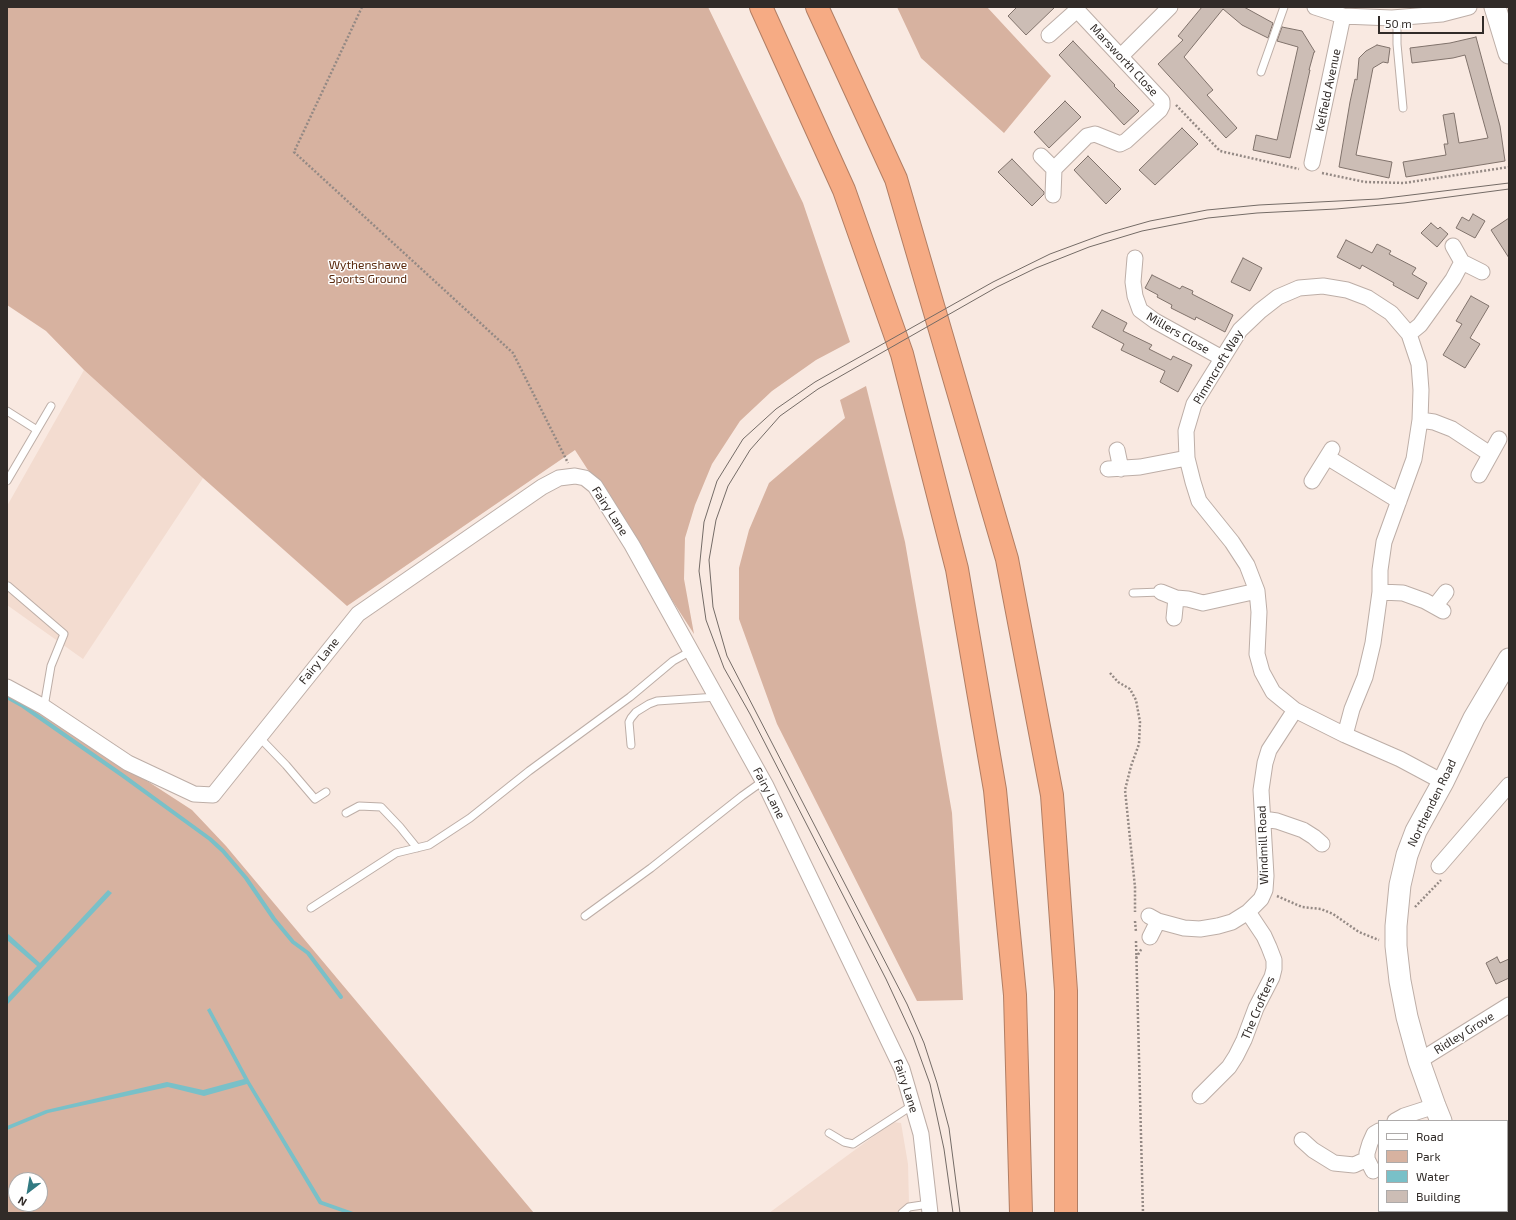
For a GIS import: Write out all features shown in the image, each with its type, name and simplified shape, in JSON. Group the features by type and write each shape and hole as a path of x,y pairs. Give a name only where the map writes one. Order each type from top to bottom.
{"highway":[{"path":"760,7 844,190 858,228 902,354 957,569 997,806 1015,995 1021,1213"},
{"path":"817,7 896,178 1008,559 1052,795 1066,992 1066,1213"}],"main road":[{"path":"1495,7 1509,53"},
{"name":"Northenden Road","path":"1438,1114 1419,1061 1407,1017 1400,981 1396,936 1400,886 1407,855 1416,831 1443,782 1474,718 1509,659"}],"street":[{"path":"1121,56 1170,7"},
{"path":"1315,7 1343,16 1398,18 1442,14 1469,7"},
{"name":"Marsworth Close","path":"1049,35 1077,10 1162,100 1160,110 1126,141 1120,144 1095,134 1087,136 1054,169"},
{"name":"Kelfield Avenue","path":"1312,163 1343,16"},
{"path":"1040,156 1054,169 1053,195"},
{"path":"1453,246 1462,262 1482,272"},
{"name":"Millers Close","path":"1135,258 1133,282 1135,296 1140,310 1155,321 1222,358"},
{"path":"1409,334 1420,325 1453,279 1462,262"},
{"name":"Pimmcroft Way","path":"1345,735 1352,709 1365,677 1374,643 1380,592 1380,570 1384,542 1414,459 1420,420 1421,390 1419,364 1409,334 1391,313 1368,298 1347,290 1323,286 1299,288 1278,297 1260,311 1240,330 1194,404 1186,431 1187,458 1199,501 1232,542 1247,565 1258,591 1259,612 1257,654 1262,672 1272,692 1295,710 1345,735 1400,759 1443,782"},
{"path":"1420,420 1434,422 1452,430 1490,454"},
{"path":"1479,475 1499,439"},
{"path":"1117,450 1114,469 1187,458"},
{"path":"1312,481 1330,453 1399,501"},
{"name":"Fairy Lane","path":"7,687 44,707 128,763 194,794 213,795 358,614 542,487 559,478 575,476 585,478 595,486 632,545 764,781 902,1069 921,1134 929,1208"},
{"path":"1162,592 1176,598 1204,603 1258,591"},
{"path":"1380,592 1403,593 1439,608 1446,592"},
{"path":"1174,618 1176,598"},
{"name":"Windmill Road","path":"1150,937 1154,918 1184,928 1200,929 1218,926 1232,922 1248,912 1261,899 1264,890 1266,860 1261,790 1264,764 1269,750 1295,710"},
{"path":"1439,866 1509,785"},
{"path":"1263,819 1278,821 1303,830 1322,844"},
{"name":"The Crofters","path":"1200,1096 1229,1067 1236,1056 1244,1040 1256,1008 1272,977 1274,960 1270,947 1248,912"},
{"name":"Ridley Grove","path":"1419,1061 1509,1005"},
{"path":"1397,1120 1404,1116 1438,1114"},
{"path":"1302,1140 1313,1150 1334,1163 1370,1165 1367,1153 1374,1134 1378,1132"}],"lane":[{"path":"1261,72 1284,7"},
{"path":"1398,18 1397,44 1403,108"},
{"path":"7,481 51,406"},
{"path":"7,411 37,430"},
{"path":"8,586 64,634 51,666 44,707"},
{"path":"1133,593 1162,592"},
{"path":"311,908 396,853 429,845 470,818 529,771 630,697 673,661 691,651"},
{"path":"631,745 631,718 636,712 649,704 657,701 717,697"},
{"path":"259,737 286,765 315,799 326,792"},
{"path":"585,916 651,868 742,796 764,781"},
{"path":"346,813 359,806 381,808 400,827 416,848"},
{"path":"829,1133 844,1142 853,1144 913,1105"},
{"path":"902,1213 909,1207 929,1208"}],"path":[{"path":"362,7 294,152 513,353 575,476"},
{"path":"1264,890 1302,907 1321,909 1333,914 1358,932 1396,936 1444,877 1439,866"}],"shaded area":[{"path":"84,370 203,478 83,659 7,605 7,506"},
{"path":"893,1122 901,1123 908,1164 909,1203 896,1213 769,1213"}],"green space":[{"name":"Wythenshawe Sports Ground","path":"7,7 708,7 803,203 850,342 816,360 772,391 740,421 712,464 695,505 685,538 684,579 694,634 575,450 347,606 84,370 46,331 7,305"},
{"path":"897,7 987,7 1051,76 1004,133 921,58"},
{"path":"866,386 905,542 952,813 963,1000 917,1001 777,724 739,619 739,568 749,530 769,483 845,418 840,400"},
{"path":"7,692 27,703 192,810 226,846 534,1213 7,1213"}],"water":[{"path":"108,890 112,893 7,1005 7,998 37,966 7,940 7,933 40,963"},
{"path":"210,1008 250,1082 322,1201 356,1213 345,1213 319,1204 247,1084 204,1096 168,1087 48,1113 7,1130 7,1126 46,1110 167,1082 203,1090 244,1079 207,1010"}],"building":[{"path":"1017,7 1055,7 1026,35 1008,16"},
{"path":"1202,7 1244,7 1273,23 1268,38 1242,25 1223,9 1184,57 1213,90 1207,95 1237,128 1226,138 1158,64 1183,40 1178,36"},
{"path":"1282,27 1302,31 1315,52 1309,70 1290,158 1253,150 1256,135 1277,140 1298,47 1277,41"},
{"path":"1476,37 1500,126 1505,161 1406,177 1403,162 1446,155 1444,144 1448,144 1443,115 1454,113 1459,143 1488,138 1465,55 1412,63 1410,48 1450,43"},
{"path":"1073,41 1139,111 1124,125 1059,55"},
{"path":"1377,45 1390,48 1388,63 1383,62 1373,68 1356,155 1392,162 1389,178 1339,167 1350,102 1355,79 1357,80 1359,58 1366,51"},
{"path":"1065,101 1081,117 1049,148 1034,132"},
{"path":"1182,128 1198,144 1155,185 1139,170"},
{"path":"1088,156 1121,189 1106,204 1074,170"},
{"path":"1012,159 1044,192 1044,194 1032,206 998,172"},
{"path":"1473,214 1485,221 1475,238 1456,228 1462,217 1469,221"},
{"path":"1509,218 1509,258 1491,230"},
{"path":"1431,223 1438,229 1440,227 1448,234 1437,247 1421,233"},
{"path":"1346,240 1372,253 1377,244 1391,251 1389,254 1416,268 1412,274 1427,283 1418,299 1393,285 1394,283 1362,265 1360,269 1337,257"},
{"path":"1243,258 1262,268 1250,291 1231,282"},
{"path":"1152,275 1180,289 1182,286 1193,291 1192,294 1233,315 1225,332 1196,317 1195,320 1171,308 1172,305 1157,297 1158,295 1145,288"},
{"path":"1471,296 1489,306 1470,338 1480,344 1465,368 1443,355 1462,324 1456,321"},
{"path":"1102,310 1127,323 1123,331 1152,345 1149,349 1171,360 1173,356 1192,365 1178,392 1160,382 1165,371 1121,350 1124,344 1092,327"},
{"path":"1497,957 1500,963 1509,959 1509,978 1496,984 1486,963"}],"waterway":[{"path":"7,697 23,706 122,775 210,839 223,851 246,878 274,919 293,942 308,953 341,997"}],"tram line":[{"path":"953,1213 944,1149 930,1084 913,1037 886,979 750,714 724,668 706,620 699,571 704,522 717,481 743,439 776,409 815,382 993,282 1050,254 1104,234 1150,221 1207,210 1259,205 1378,199 1509,183"},
{"path":"960,1213 949,1128 924,1043 907,1004 727,656 713,607 709,560 716,520 728,486 750,450 780,416 818,389 997,287 1036,268 1089,247 1142,231 1208,218 1257,213 1336,209 1404,203 1509,189"}]}
